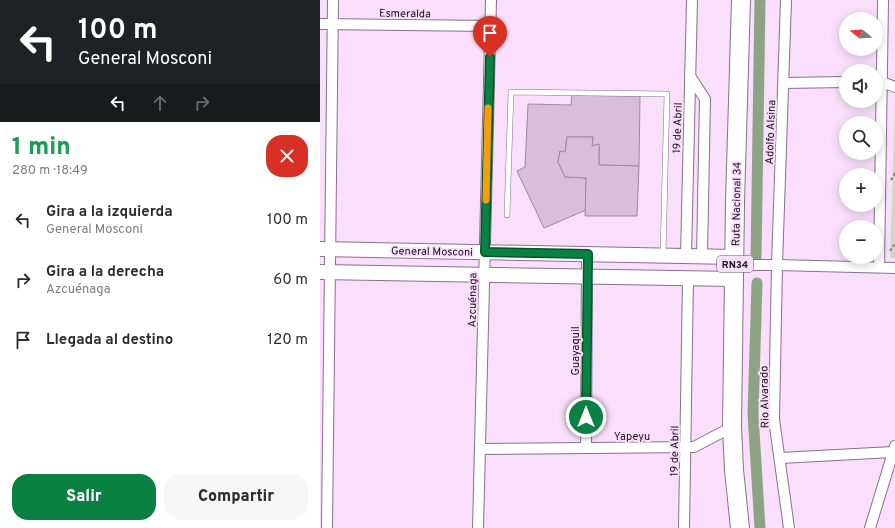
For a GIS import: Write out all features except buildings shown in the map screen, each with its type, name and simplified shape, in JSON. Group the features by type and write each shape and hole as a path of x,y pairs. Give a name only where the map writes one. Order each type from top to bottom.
{"highway":[{"name":"Ruta Nacional 34","path":"740,528 734,477 732,427 735,202 741,0"}],"main road":[{"name":"General Mosconi","path":"325,249 702,256 735,267"},
{"name":"General Mosconi","path":"325,272 688,278 735,267"}],"street":[{"path":"327,528 325,249 333,0"},
{"name":"Azcuénaga","path":"478,528 491,0"},
{"name":"19 de Abril","path":"686,256 692,0"},
{"name":"Adolfo Alsina","path":"777,265 786,0"},
{"path":"880,64 883,0"},
{"name":"Esmeralda","path":"320,24 490,26"},
{"path":"690,76 705,98 702,256"},
{"path":"784,83 839,82"},
{"path":"883,83 895,87"},
{"path":"879,108 879,267"},
{"name":"Guayaquil","path":"586,448 588,254"},
{"path":"735,267 777,265 895,268"},
{"name":"Rio Alvarado","path":"777,265 774,419 789,528"},
{"name":"19 de Abril","path":"684,528 688,278"},
{"name":"Yapeyu","path":"480,449 694,447 732,427"},
{"path":"780,458 894,449 870,528"}],"lane":[{"path":"507,215 511,92 667,94 663,256"}],"green space":[{"path":"895,101 895,258 890,258"}],"waterway":[{"path":"756,259 760,0"},
{"path":"757,283 753,414 760,528"}],"slow traffic":[{"path":"486,200 488,108"}],"route":[{"path":"490,57 485,252 588,254 586,417"}]}
